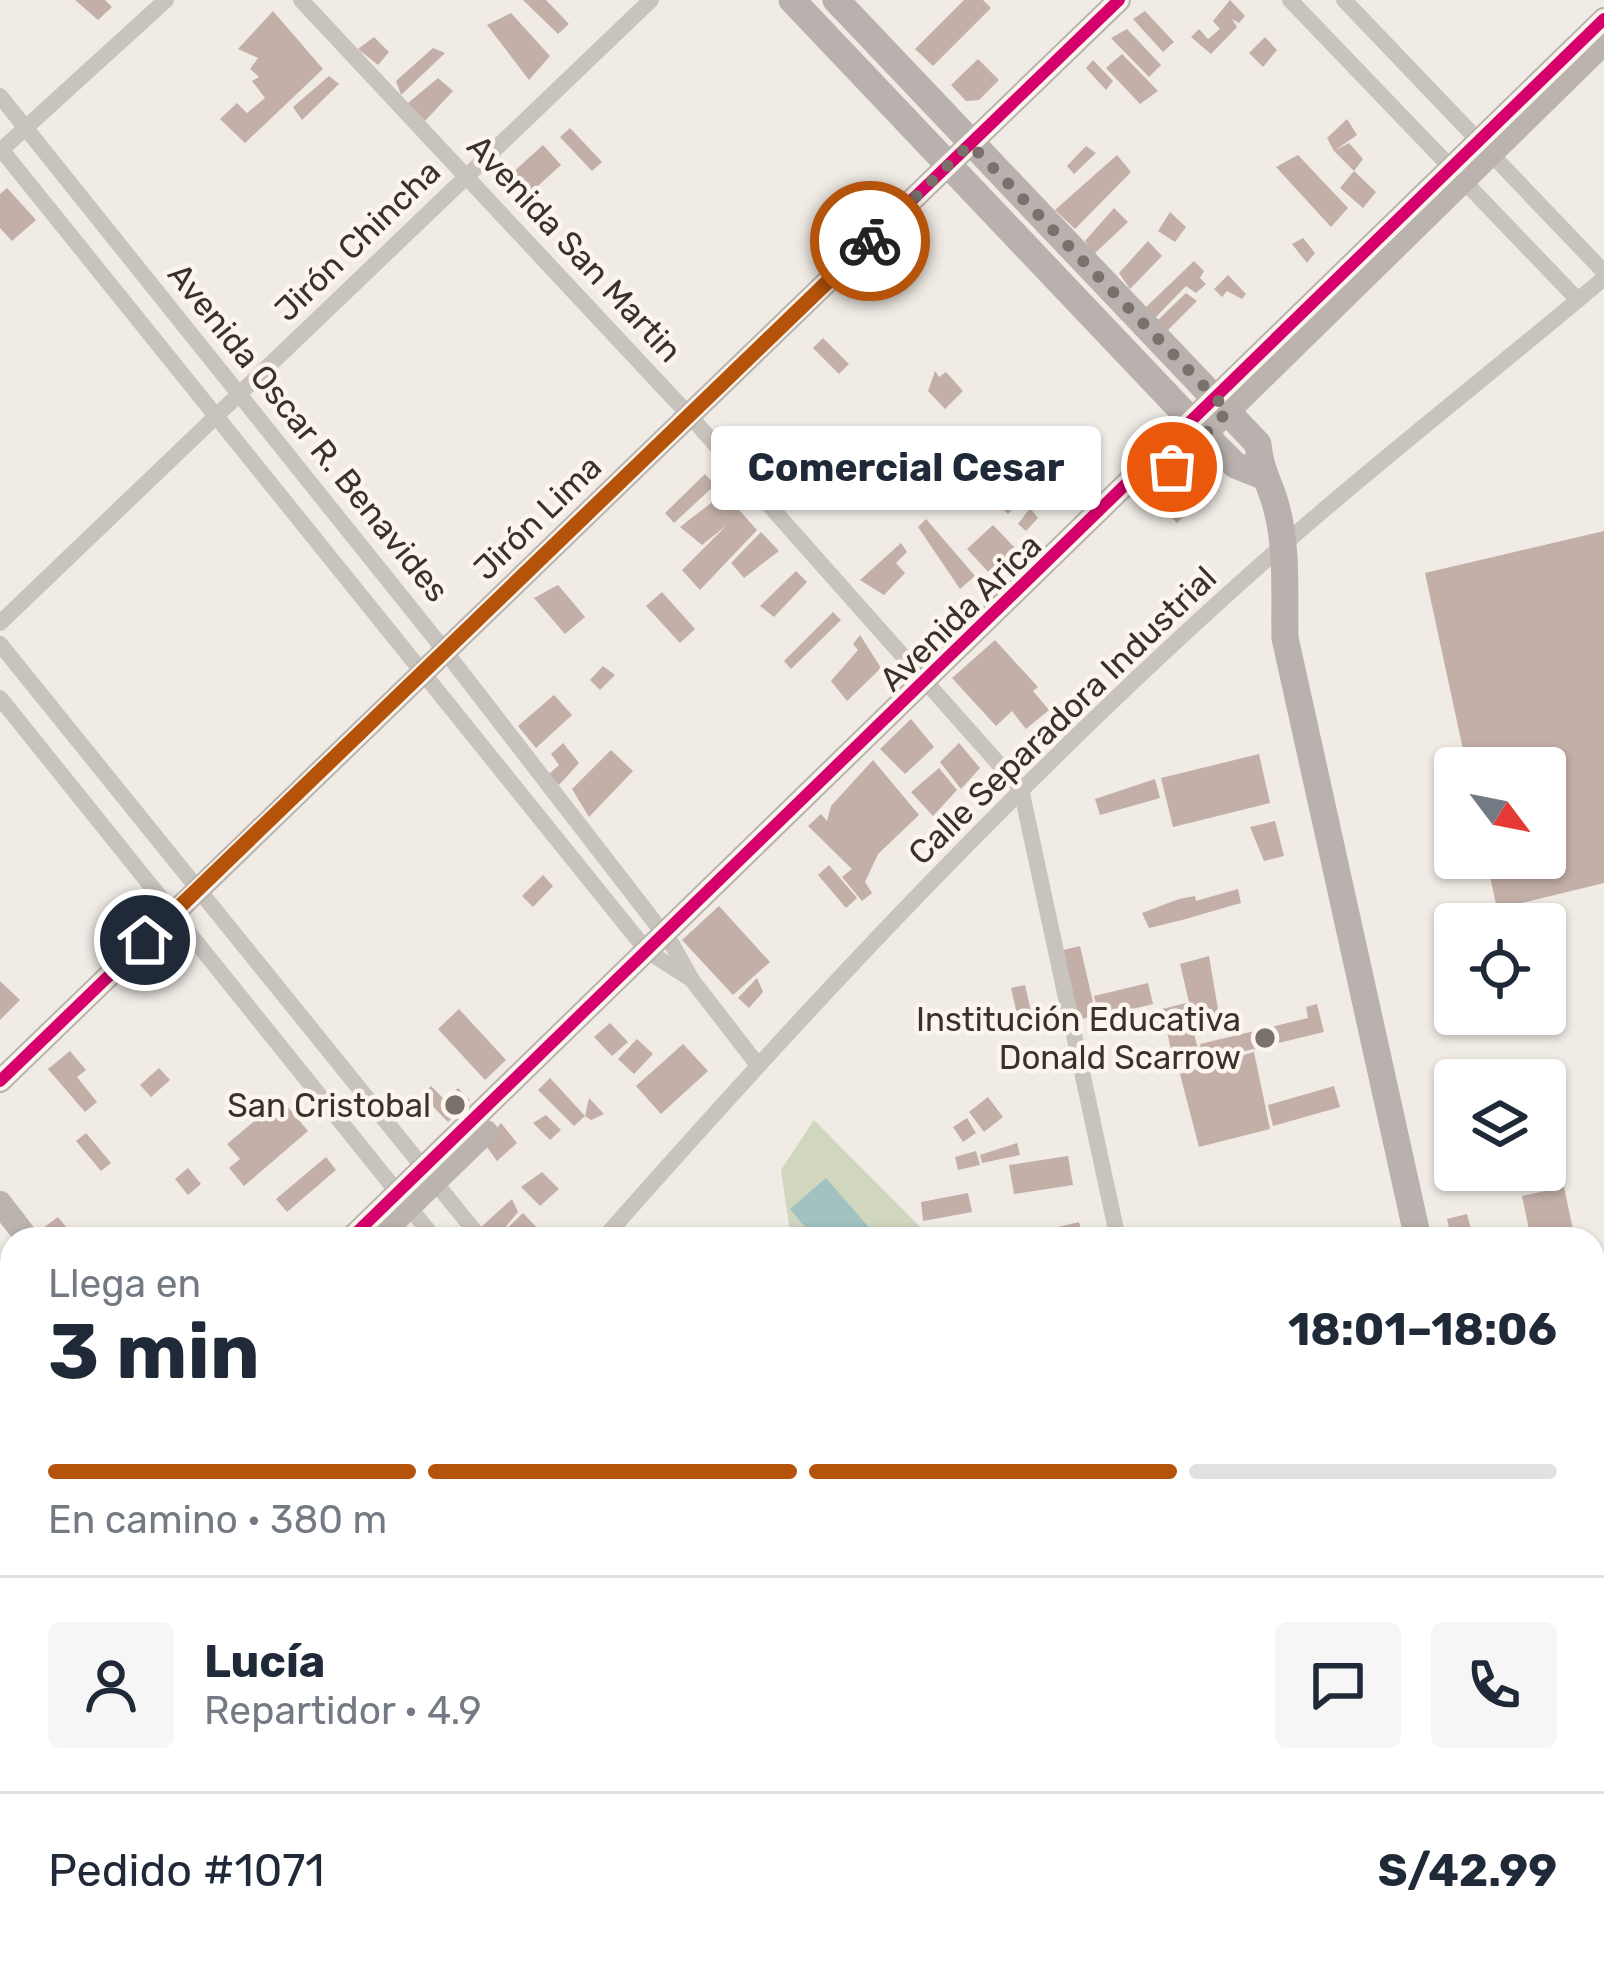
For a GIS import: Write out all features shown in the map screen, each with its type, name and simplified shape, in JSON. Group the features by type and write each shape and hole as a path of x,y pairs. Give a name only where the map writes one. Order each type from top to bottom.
{"main road":[{"path":"792,0 1199,429 1235,465 1260,475"},
{"path":"836,0 1258,444 1260,475 1276,503 1282,546 1285,638 1415,1227"}],"street":[{"path":"0,150 166,0"},
{"name":"Avenida San Martin","path":"301,0 689,415 933,685 1021,790 1115,1227"},
{"name":"Jirón Chincha","path":"0,622 651,0"},
{"name":"Jirón Lima","path":"0,1081 1119,0"},
{"path":"1290,0 1578,300"},
{"path":"1344,0 1604,275"},
{"name":"Avenida Arica","path":"385,1227 403,1202 661,948 1458,175 1604,19"},
{"name":"Avenida Arica","path":"1485,148 1604,43"},
{"name":"Avenida Oscar R. Benavides","path":"0,96 446,651 661,948"},
{"name":"Avenida Oscar R. Benavides","path":"0,150 422,674 692,980 757,1064"},
{"name":"Calle Separadora Industrial","path":"614,1227 757,1064 1021,790 1282,546 1604,275"},
{"path":"0,644 471,1227"},
{"path":"0,698 425,1227"},
{"name":"Avenida Arica","path":"367,1227 403,1202"},
{"path":"0,1203 19,1227"}],"green space":[{"path":"814,1120 920,1227 789,1227 781,1170"}],"water":[{"path":"826,1178 869,1227 805,1227 790,1209"}],"building":[{"path":"75,0 105,0 112,7 98,20"},
{"path":"523,0 546,0 569,24 558,34"},
{"path":"964,0 983,0 991,8 933,66 915,49"},
{"path":"1230,0 1245,16 1239,23 1232,19 1237,27 1211,54 1191,37 1199,29 1208,39 1220,29 1213,21"},
{"path":"273,11 323,69 245,143 220,119 237,103 247,113 265,98 252,81 259,77 250,69 258,58 238,49"},
{"path":"1145,11 1174,42 1163,52 1133,19"},
{"path":"511,13 550,56 529,80 487,25"},
{"path":"1127,29 1161,65 1149,77 1111,38"},
{"path":"374,37 389,52 378,65 358,49"},
{"path":"1265,37 1277,50 1263,67 1249,53"},
{"path":"433,48 445,53 401,95 396,81"},
{"path":"1122,54 1158,91 1140,104 1106,68"},
{"path":"978,59 999,80 979,100 966,101 951,85"},
{"path":"1093,60 1113,81 1106,90 1086,68"},
{"path":"329,76 339,84 302,120 293,107"},
{"path":"438,78 453,91 425,121 408,103"},
{"path":"1347,119 1357,135 1334,151 1327,138"},
{"path":"570,128 602,162 592,171 560,137"},
{"path":"1349,143 1363,159 1354,171 1334,151"},
{"path":"543,145 561,165 518,204 500,184"},
{"path":"1086,146 1096,153 1074,174 1067,166"},
{"path":"1117,155 1131,172 1075,229 1055,210"},
{"path":"1298,155 1348,208 1331,227 1276,167"},
{"path":"1354,171 1376,192 1363,208 1340,188"},
{"path":"7,188 36,220 12,241 0,228 0,194"},
{"path":"1114,208 1128,222 1094,254 1085,241"},
{"path":"1170,212 1186,227 1175,242 1158,231"},
{"path":"1303,238 1315,253 1307,263 1292,244"},
{"path":"1148,241 1162,256 1130,289 1119,273"},
{"path":"1194,261 1204,271 1200,278 1206,284 1196,293 1186,286 1156,317 1143,310"},
{"path":"1228,275 1246,294 1242,299 1227,291 1222,297 1214,289"},
{"path":"1186,293 1197,301 1168,330 1158,320"},
{"path":"823,338 849,364 839,374 813,348"},
{"path":"935,371 939,377 946,372 963,391 945,409 928,391"},
{"path":"909,453 917,457 884,492 873,481"},
{"path":"981,456 997,472 985,486 970,470"},
{"path":"1186,464 1201,465 1218,482 1177,523 1153,498"},
{"path":"705,474 715,485 674,523 665,513"},
{"path":"1007,488 1021,500 1008,514 995,502"},
{"path":"724,493 757,530 700,590 682,570 727,525 702,545 680,527"},
{"path":"1030,508 1038,518 1026,531 1018,524"},
{"path":"926,519 975,576 960,589 918,527"},
{"path":"993,525 1019,552 993,577 967,549"},
{"path":"1604,531 1604,883 1522,903 1496,903 1491,879 1566,879 1566,747 1462,747 1425,573"},
{"path":"761,532 779,551 744,578 731,563"},
{"path":"901,543 907,552 896,563 905,573 884,595 860,580"},
{"path":"796,571 807,582 774,617 760,606"},
{"path":"558,585 585,617 565,634 534,598"},
{"path":"662,592 695,629 680,643 646,606"},
{"path":"833,612 841,620 791,669 784,661"},
{"path":"860,635 881,668 847,701 831,681 858,650 853,644"},
{"path":"995,640 1038,687 1033,691 1049,710 1026,729 1012,711 996,726 952,678"},
{"path":"603,666 615,675 600,690 590,680"},
{"path":"554,695 572,715 536,748 518,726"},
{"path":"911,719 934,747 905,774 880,749"},
{"path":"563,743 579,763 559,785 549,774 559,765 551,754"},
{"path":"959,743 980,768 961,789 940,762"},
{"path":"611,750 633,771 589,817 572,789"},
{"path":"1259,754 1270,803 1173,827 1161,778"},
{"path":"873,760 919,815 878,854 865,882 872,893 862,901 842,877 852,869 808,826 821,814 827,821 831,806"},
{"path":"939,768 957,790 933,816 911,792"},
{"path":"1155,779 1160,798 1100,815 1095,799"},
{"path":"1275,821 1284,856 1264,861 1250,827"},
{"path":"829,865 857,898 846,908 818,875"},
{"path":"543,875 553,886 533,907 522,896"},
{"path":"1238,889 1241,903 1182,920 1149,928 1142,913 1179,899 1195,896 1196,901"},
{"path":"719,906 770,962 733,995 682,940"},
{"path":"1080,946 1096,1015 1079,1020 1063,950"},
{"path":"1209,956 1220,1021 1195,1027 1180,964"},
{"path":"757,978 763,992 749,1008 738,998"},
{"path":"0,981 20,1000 0,1020"},
{"path":"1148,983 1153,1004 1099,1017 1094,996"},
{"path":"1025,985 1031,1011 1017,1014 1011,988"},
{"path":"1186,1003 1201,1061 1175,1068 1162,1009"},
{"path":"1317,1004 1324,1032 1204,1061 1200,1044 1308,1018 1306,1007"},
{"path":"459,1009 506,1060 485,1080 438,1029"},
{"path":"610,1023 628,1042 612,1056 594,1037"},
{"path":"637,1039 653,1054 634,1074 618,1059"},
{"path":"683,1044 708,1071 661,1114 636,1086"},
{"path":"70,1051 86,1070 77,1077 97,1102 85,1112 48,1069"},
{"path":"1254,1052 1270,1129 1199,1147 1180,1074"},
{"path":"159,1068 170,1080 151,1097 140,1085"},
{"path":"550,1078 585,1116 574,1126 538,1090"},
{"path":"431,1086 446,1101 458,1088 470,1100 448,1122 422,1095"},
{"path":"1334,1086 1340,1107 1273,1126 1268,1105"},
{"path":"988,1097 1003,1117 984,1132 969,1112"},
{"path":"589,1098 604,1114 591,1120 585,1116"},
{"path":"281,1099 308,1131 244,1186 229,1168 240,1159 227,1144"},
{"path":"546,1115 561,1130 550,1140 533,1123"},
{"path":"967,1118 976,1133 963,1142 953,1127"},
{"path":"501,1123 517,1143 497,1161 484,1143"},
{"path":"86,1133 111,1163 101,1171 76,1141"},
{"path":"1017,1143 1020,1155 982,1163 980,1155"},
{"path":"976,1151 980,1165 958,1170 955,1157"},
{"path":"1068,1156 1073,1185 1014,1194 1009,1165"},
{"path":"326,1157 336,1170 287,1212 276,1199"},
{"path":"188,1168 201,1184 188,1195 175,1179"},
{"path":"542,1172 559,1189 540,1206 521,1187"},
{"path":"1565,1191 1572,1227 1528,1227 1522,1196"},
{"path":"968,1193 972,1212 923,1221 921,1202"},
{"path":"512,1199 518,1212 505,1227 481,1227"},
{"path":"523,1213 536,1227 508,1227"},
{"path":"1467,1214 1470,1227 1449,1227 1447,1219"},
{"path":"58,1217 66,1227 44,1227"}],"cycle path":[{"path":"0,1081 1119,0"},
{"path":"362,1227 1604,19"}],"way so far":[{"path":"870,241 970,144 1228,411 1172,467"}],"place":[{"name":"Comercial Cesar","path":"1172,467"},
{"name":"Institución Educativa Donald Scarrow","path":"1265,1038"},
{"name":"San Cristobal","path":"455,1105"}],"route":[{"path":"145,940 870,241"}]}
